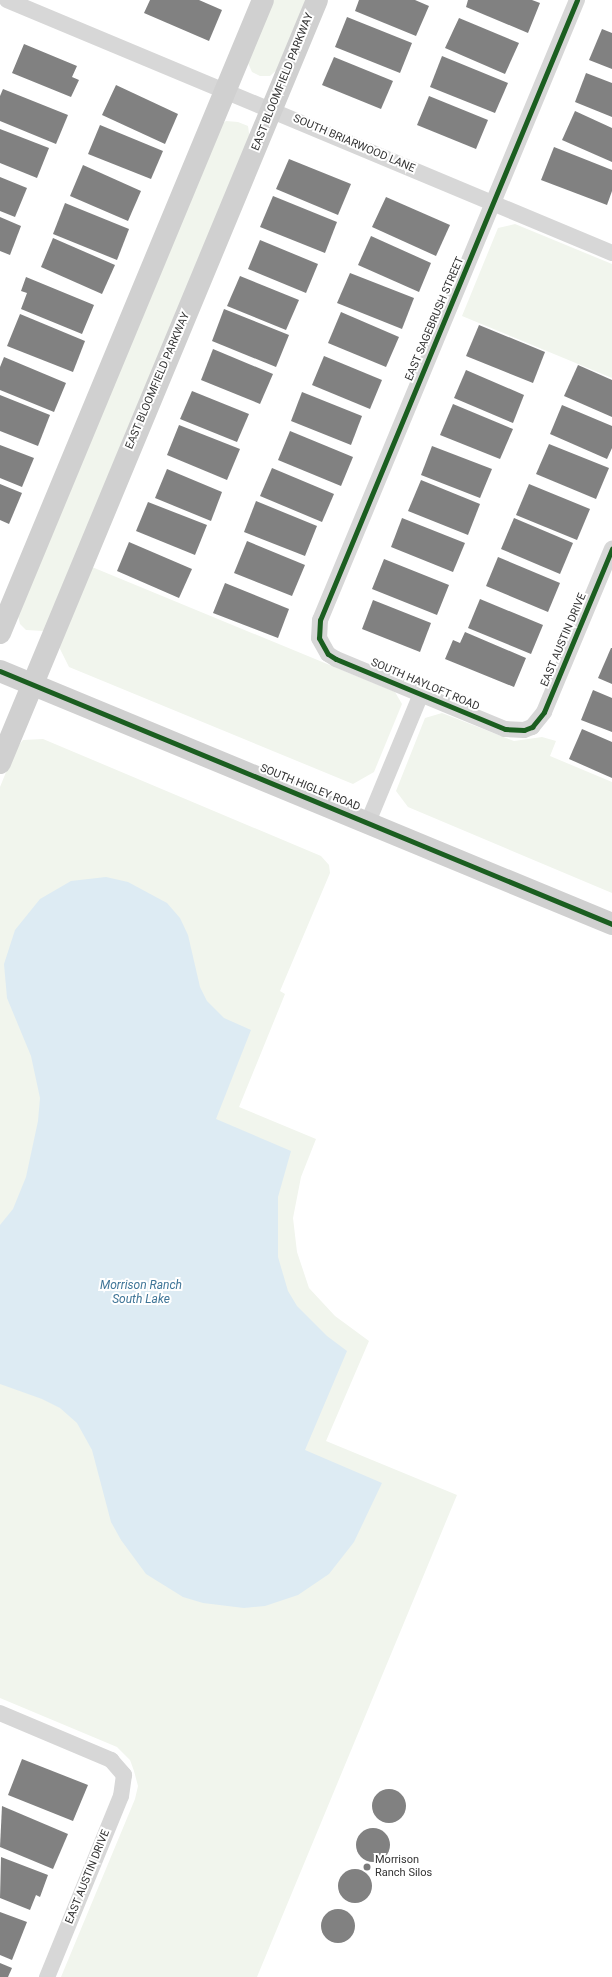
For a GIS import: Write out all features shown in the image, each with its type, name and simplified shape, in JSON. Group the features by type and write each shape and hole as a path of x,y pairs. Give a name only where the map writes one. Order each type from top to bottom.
{"street":[{"name":"SOUTH BRIARWOOD LANE","path":"6,0 612,252"},
{"path":"0,633 262,0"},
{"name":"EAST BLOOMFIELD PARKWAY","path":"0,763 317,0"},
{"name":"EAST SAGEBRUSH STREET","path":"322,647 319,638 320,620 577,0"},
{"name":"EAST AUSTIN DRIVE","path":"524,730 532,727 544,712 612,549"},
{"name":"SOUTH HAYLOFT ROAD","path":"322,647 336,659 505,729 524,730"},
{"name":"SOUTH HIGLEY ROAD","path":"0,671 612,924"},
{"path":"368,822 421,694"},
{"name":"EAST AUSTIN DRIVE","path":"0,1713 111,1760 124,1775 121,1796 46,1977"}],"shaded area":[{"path":"271,0 307,0 278,69 270,76 260,76 252,72 248,63"},
{"path":"226,121 238,122 248,126 250,140 49,623 43,631 26,630 20,624 17,612 218,127"},
{"path":"515,224 612,264 612,378 462,316 498,228"},
{"path":"92,567 395,692 402,704 374,772 353,784 69,667 59,647"},
{"path":"442,713 514,741 542,737 556,741 550,756 612,782 612,893 408,807 396,791 425,718"},
{"path":"43,739 321,856 329,865 330,873 280,991 285,994 239,1107 316,1139 301,1177 293,1218 297,1252 309,1288 335,1316 369,1341 326,1441 457,1495 257,1977 61,1977 135,1799 138,1786 130,1760 117,1747 0,1698 0,787 15,750 23,740"}],"water":[{"name":"Morrison Ranch South Lake","path":"106,877 128,882 167,903 180,918 188,935 200,987 207,1001 224,1018 251,1030 216,1119 291,1151 278,1197 278,1257 288,1291 297,1306 327,1336 347,1351 305,1450 382,1483 354,1542 329,1574 298,1595 265,1606 244,1608 203,1603 183,1597 146,1574 121,1540 111,1522 92,1450 77,1423 60,1408 42,1399 0,1384 0,1225 13,1209 26,1177 38,1121 40,1098 31,1056 7,998 4,964 15,930 40,899 71,881"}],"building":[{"path":"150,0 199,0 222,10 209,41 144,13"},
{"path":"359,0 415,0 429,6 416,36 355,11"},
{"path":"468,0 532,0 540,3 528,33 466,7"},
{"path":"347,17 412,43 400,73 335,47"},
{"path":"459,18 519,43 505,74 445,48"},
{"path":"602,29 612,33 612,69 589,60"},
{"path":"24,44 77,66 72,77 79,80 71,97 12,73"},
{"path":"442,56 508,83 495,113 430,87"},
{"path":"334,57 393,81 381,109 322,85"},
{"path":"586,73 612,83 612,117 575,102"},
{"path":"116,85 178,114 165,144 102,115"},
{"path":"3,89 68,115 56,144 0,121 0,96"},
{"path":"429,96 488,120 476,149 417,125"},
{"path":"575,111 612,128 612,162 562,140"},
{"path":"100,125 163,151 151,179 88,154"},
{"path":"0,129 49,148 37,178 0,163"},
{"path":"554,147 612,170 612,191 607,205 541,180"},
{"path":"289,159 351,184 338,215 276,189"},
{"path":"83,165 141,191 128,221 70,196"},
{"path":"0,177 27,188 15,217 0,211"},
{"path":"273,196 337,222 325,253 260,227"},
{"path":"386,197 450,225 436,256 372,227"},
{"path":"65,203 129,229 117,260 53,234"},
{"path":"0,217 21,226 10,255 0,251"},
{"path":"371,236 431,263 419,292 358,265"},
{"path":"53,238 115,265 102,294 41,267"},
{"path":"260,240 318,264 306,293 248,269"},
{"path":"350,273 414,298 402,329 337,303"},
{"path":"240,276 299,300 286,330 227,306"},
{"path":"26,277 94,305 82,334 21,309 27,293 21,291"},
{"path":"224,309 289,335 276,367 212,341"},
{"path":"341,312 399,337 386,367 328,343"},
{"path":"20,314 85,341 73,372 7,346"},
{"path":"479,325 545,352 533,383 466,356"},
{"path":"213,349 273,374 260,404 201,380"},
{"path":"324,356 382,380 370,409 312,385"},
{"path":"4,357 66,383 54,412 0,390 0,367"},
{"path":"578,365 612,380 612,417 564,396"},
{"path":"466,370 524,395 513,423 454,398"},
{"path":"192,391 249,414 237,442 180,419"},
{"path":"302,392 362,416 351,445 291,421"},
{"path":"0,395 50,415 38,446 0,431"},
{"path":"453,404 513,429 500,459 440,435"},
{"path":"562,405 612,426 612,448 607,459 550,434"},
{"path":"179,425 240,449 227,480 167,455"},
{"path":"290,431 353,457 341,486 278,460"},
{"path":"549,444 609,468 596,499 536,474"},
{"path":"0,445 34,458 22,487 0,478"},
{"path":"432,446 492,469 480,498 421,475"},
{"path":"272,468 334,494 322,522 260,496"},
{"path":"167,469 222,492 211,521 155,498"},
{"path":"421,480 480,504 468,535 408,511"},
{"path":"0,484 22,493 9,524 0,520"},
{"path":"529,484 590,509 577,540 516,515"},
{"path":"256,501 317,526 305,556 244,532"},
{"path":"148,502 207,525 195,555 136,531"},
{"path":"402,518 465,543 453,572 391,547"},
{"path":"514,518 573,543 560,574 501,549"},
{"path":"247,541 305,565 292,596 234,573"},
{"path":"129,542 192,569 179,598 117,571"},
{"path":"498,557 560,583 548,612 486,586"},
{"path":"384,559 449,585 437,615 372,589"},
{"path":"225,583 289,609 278,638 213,613"},
{"path":"480,599 543,625 531,654 468,628"},
{"path":"373,600 431,623 420,652 362,629"},
{"path":"465,632 526,658 514,687 445,659 453,640 460,643"},
{"path":"612,648 612,684 598,678"},
{"path":"593,690 612,698 612,732 581,720"},
{"path":"582,729 612,742 612,778 569,759"},
{"path":"22,1759 88,1785 73,1821 8,1795"},
{"path":"389,1789 401,1794 406,1806 401,1818 389,1823 377,1818 372,1806 377,1794"},
{"path":"2,1806 68,1834 53,1869 0,1847"},
{"path":"373,1828 385,1833 390,1845 385,1857 373,1862 361,1857 356,1845 361,1833"},
{"path":"1,1857 48,1875 40,1897 36,1895 30,1910 0,1898"},
{"path":"355,1869 367,1874 372,1886 367,1898 355,1903 343,1898 338,1886 343,1874"},
{"path":"338,1909 350,1914 355,1926 350,1938 338,1943 326,1938 321,1926 326,1914"},
{"path":"0,1912 27,1922 12,1960 0,1955"},
{"path":"0,1963 12,1968 8,1977 0,1977"}],"cycle path":[{"path":"577,0 320,620 319,638 328,654 336,659 505,729 524,730 532,727 544,712 612,549"},
{"path":"0,671 612,924"}],"place":[{"name":"Morrison Ranch Silos","path":"367,1867"}]}
